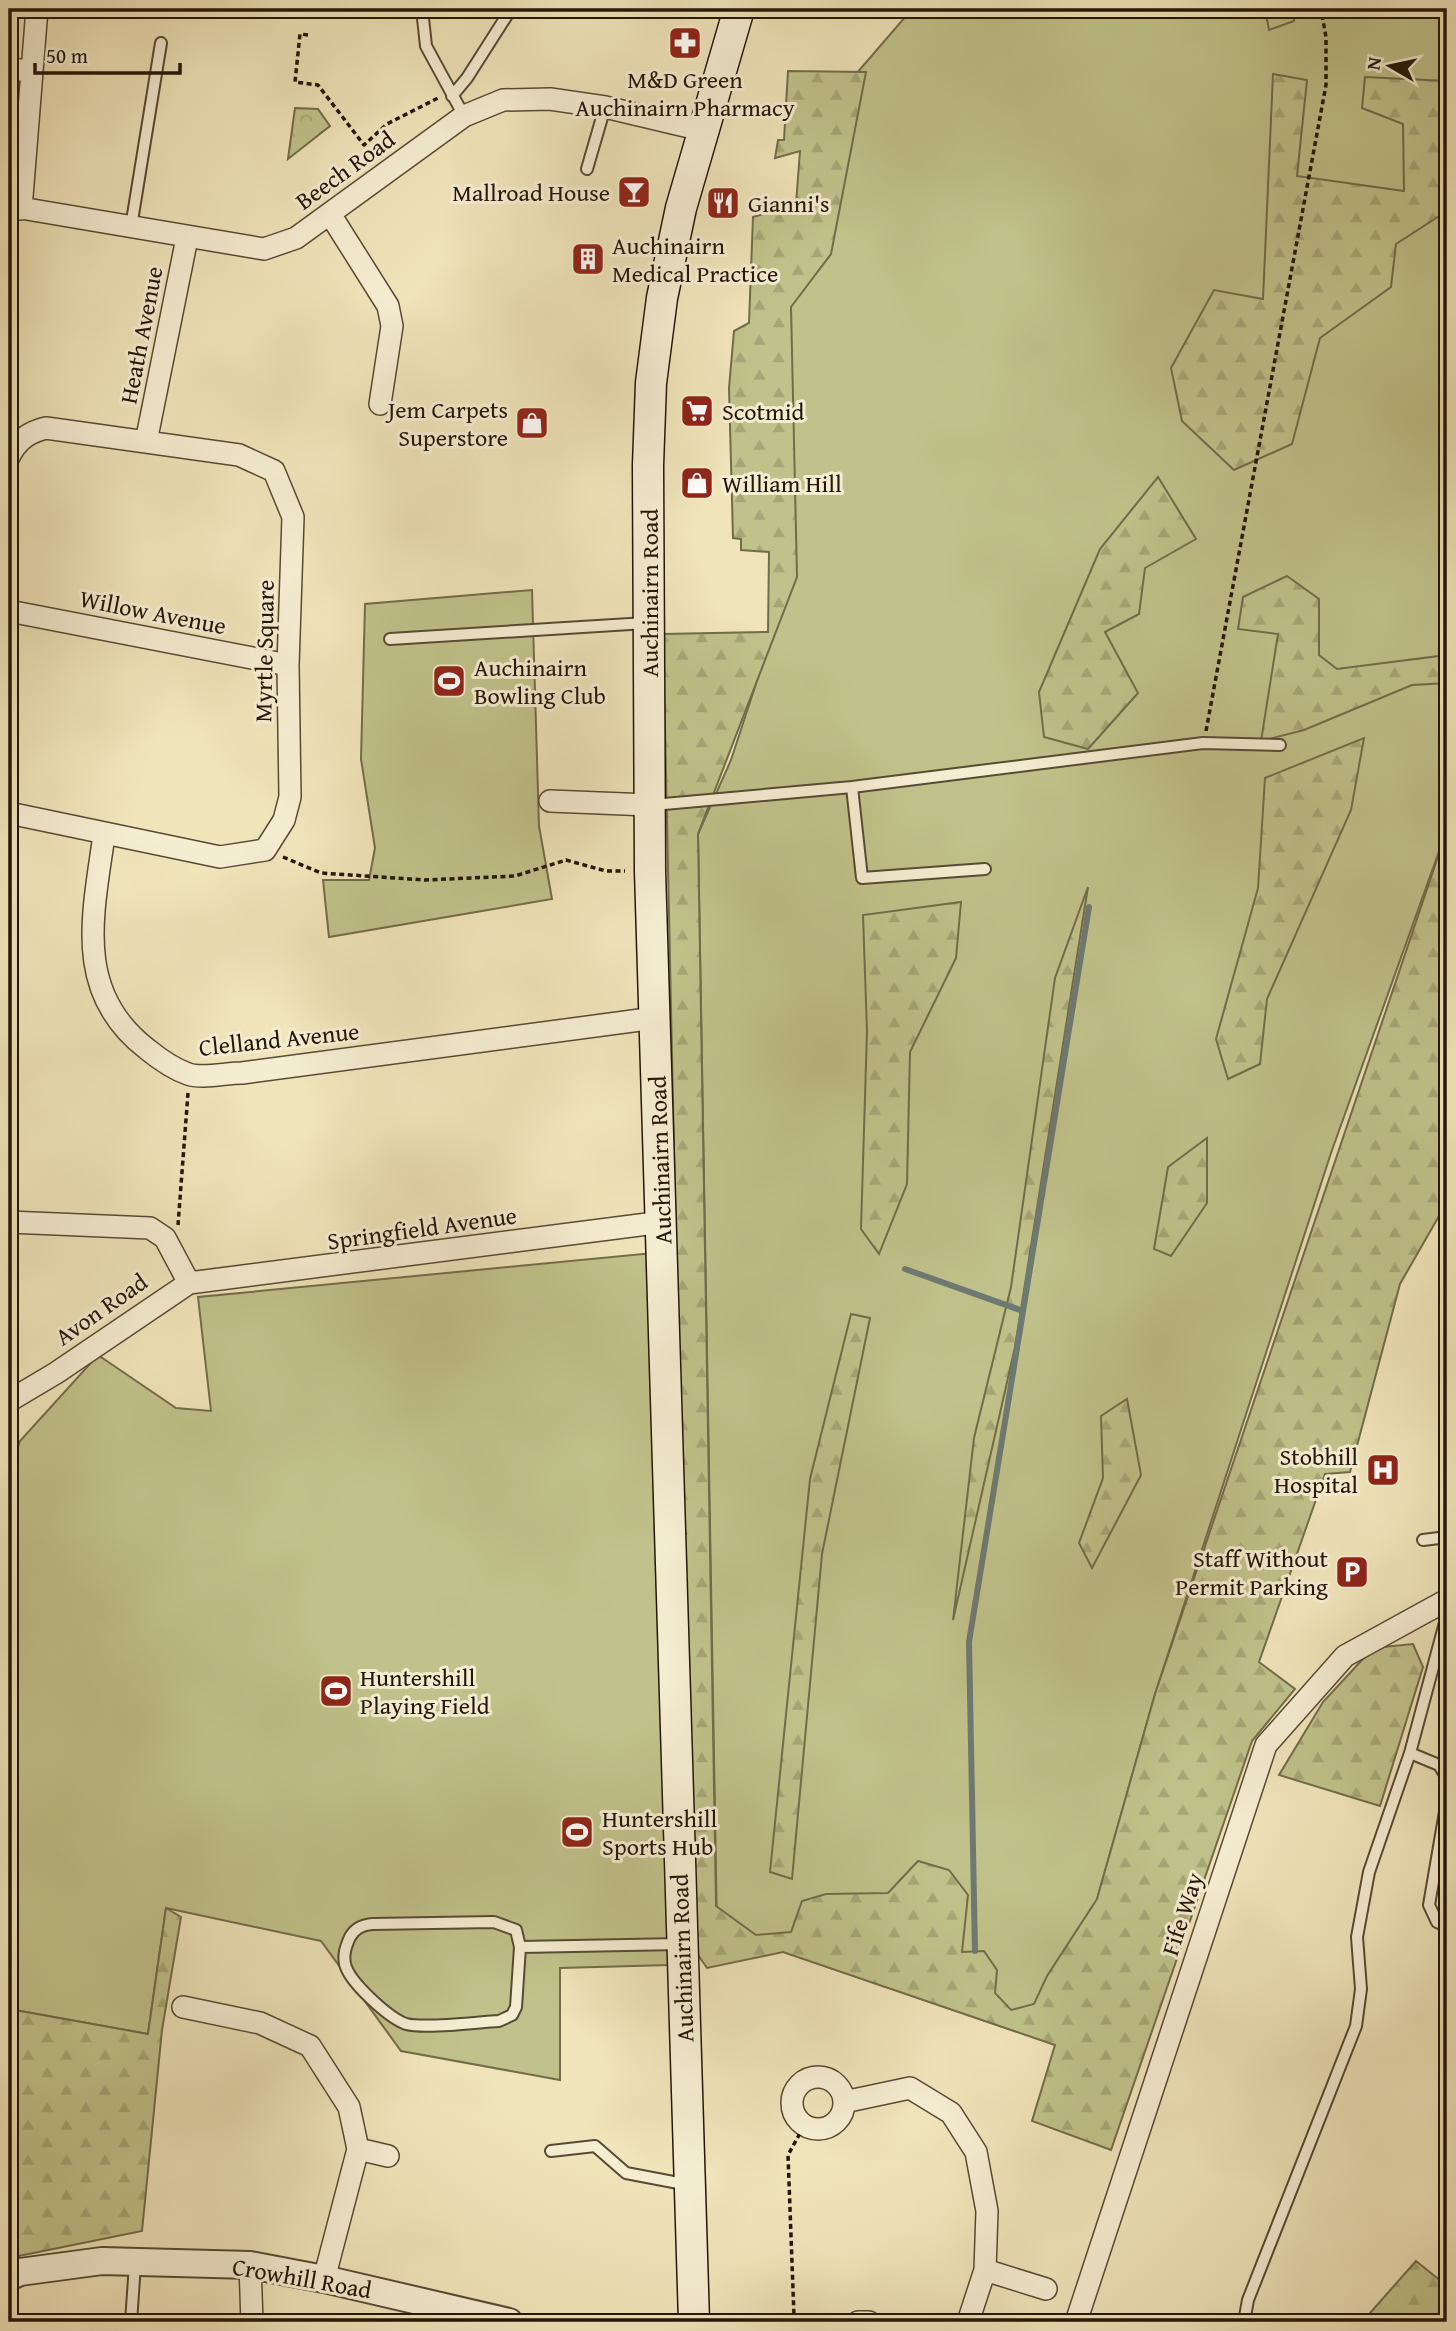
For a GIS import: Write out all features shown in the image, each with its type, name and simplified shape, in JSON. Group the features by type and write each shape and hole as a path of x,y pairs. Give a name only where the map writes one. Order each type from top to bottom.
{"main road":[{"name":"Auchinairn Road","path":"694,2322 681,1944 663,1223 650,871 651,383 662,298 702,130 739,9"}],"street":[{"path":"15,207 37,9"},
{"path":"9,69 32,71"},
{"name":"Beech Road","path":"15,207 264,249 296,238 464,116 503,100 526,98 605,107 702,130"},
{"path":"330,214 388,306 392,326 380,404"},
{"name":"Heath Avenue","path":"146,442 187,238"},
{"name":"Myrtle Square","path":"9,457 14,447 30,432 46,428 239,455 274,471 293,517 288,665 290,797 284,820 265,850"},
{"name":"Willow Avenue","path":"9,611 288,665"},
{"path":"550,801 649,805"},
{"path":"9,813 104,835 220,857 265,850"},
{"name":"Clelland Avenue","path":"104,835 93,919 92,956 100,992 132,1037 157,1057 190,1075 242,1073 655,1018"},
{"path":"9,1222 150,1228 165,1238 188,1283"},
{"name":"Springfield Avenue","path":"188,1283 663,1223"},
{"name":"Avon Road","path":"9,1401 56,1373 188,1283"},
{"name":"Fife Way","path":"1078,2317 1266,1745 1345,1656 1447,1600"},
{"path":"183,2007 260,2024 310,2046 349,2107 358,2150 324,2278"},
{"path":"822,2076 834,2081 841,2089 844,2102 842,2114 834,2124 815,2130 796,2119 791,2106 795,2088 807,2078 822,2076"},
{"path":"844,2102 910,2088 951,2113 976,2152 987,2211 985,2270 968,2322"},
{"path":"358,2150 388,2156"},
{"name":"Crowhill Road","path":"9,2277 20,2272 102,2261 250,2265 324,2278 463,2317 509,2322"},
{"path":"250,2265 252,2322"},
{"path":"985,2270 1046,2288"},
{"path":"858,2322 869,2322"}],"lane":[{"path":"422,9 426,46 464,116"},
{"path":"450,93 467,78 511,9"},
{"path":"131,227 161,43"},
{"path":"587,169 605,107"},
{"path":"390,639 649,623"},
{"path":"649,805 852,787 1203,743 1280,745"},
{"path":"852,787 862,878 985,869"},
{"path":"1423,1540 1447,1537"},
{"path":"1244,2322 1248,2300 1356,2026 1360,1989 1357,1937 1369,1872 1410,1753 1447,1615"},
{"path":"1410,1753 1439,1765 1447,1778"},
{"path":"1439,1765 1447,1755"},
{"path":"1447,1800 1429,1905 1437,1922 1447,1926"},
{"path":"494,1922 516,1930 520,1947 516,2007 512,2015 499,2021 409,2025 391,2017 358,1983 345,1965 344,1950 352,1934 362,1925 372,1924 494,1922"},
{"path":"520,1947 681,1944"},
{"path":"551,2151 595,2146 626,2173 689,2185"},
{"path":"131,2322 135,2261"}],"path":[{"path":"1203,743 1326,85 1326,37 1321,9"},
{"path":"307,34 300,34 295,82 318,85 364,145 387,124 450,93"},
{"path":"265,850 321,873 412,879 514,876 566,860 606,871 650,871"},
{"path":"176,1255 190,1075"},
{"path":"794,2322 788,2155 804,2126"},
{"path":"794,2316 806,2322"},
{"path":"1078,2317 1130,2322"}],"green space":[{"path":"912,9 1447,9 1447,829 1331,1153 1155,1694 1056,2045 717,1929 698,834 731,760 792,574 791,307 856,74"},
{"path":"1265,9 1295,9 1294,21 1269,30"},
{"path":"788,71 866,72 831,254 791,307 797,577 698,834 716,1906 756,1935 791,1932 802,1901 826,1894 888,1893 918,1861 949,1870 968,1895 962,1952 984,1951 997,1970 995,1993 1011,2010 1034,2004 1047,1976 1097,1899 1155,1694 1447,830 1447,1202 1400,1284 1350,1472 1325,1474 1259,1662 1295,1689 1252,1741 1111,2150 1032,2121 1055,2045 783,1952 707,1968 691,1945 663,634 768,632 769,552 741,550 741,539 733,538 729,388 734,331 749,323 753,217 796,204 800,151 775,158 778,140 784,140"},
{"path":"1273,74 1307,80 1297,176 1404,191 1403,124 1362,108 1365,77 1447,81 1447,211 1396,244 1391,287 1320,338 1292,444 1234,470 1182,421 1171,368 1214,290 1263,299"},
{"path":"295,108 318,109 330,126 288,159"},
{"path":"1158,477 1196,539 1145,568 1139,614 1105,632 1138,693 1088,749 1044,737 1039,692 1100,549"},
{"path":"1287,576 1319,599 1319,655 1337,669 1447,655 1447,683 1412,685 1304,730 1261,741 1278,634 1238,629 1243,597"},
{"name":"Auchinairn Bowling Club","path":"532,590 539,826 552,899 329,937 323,880 369,880 375,848 361,759 365,604"},
{"path":"1364,738 1351,810 1267,999 1260,1064 1228,1079 1216,1039 1258,888 1265,778"},
{"path":"1088,887 1015,1347 953,1620 974,1438 1011,1287 1055,978"},
{"path":"961,902 956,958 910,1052 907,1184 879,1254 861,1229 867,1031 863,915"},
{"path":"1207,1138 1207,1203 1171,1256 1154,1249 1168,1167"},
{"name":"Huntershill Playing Field","path":"653,1253 670,1965 560,1968 560,2080 401,2051 321,1941 166,1908 148,2034 9,2009 9,1474 20,1441 98,1355 176,1408 211,1411 198,1297"},
{"path":"851,1314 870,1318 822,1554 792,1879 770,1872 810,1479"},
{"path":"1127,1399 1141,1475 1092,1568 1079,1543 1103,1478 1101,1416"},
{"path":"1413,1644 1423,1667 1380,1806 1279,1775 1323,1702 1373,1648"},
{"path":"166,1908 181,1917 162,2030 142,2231 9,2258 9,2009 148,2034"},
{"path":"1416,2261 1447,2286 1447,2322 1368,2322 1370,2313"}],"waterway":[{"path":"975,1951 969,1642 1089,907"},
{"path":"905,1269 1023,1311"}],"place":[{"name":"M&D Green Auchinairn Pharmacy","path":"685,43"},
{"name":"Mallroad House","path":"634,192"},
{"name":"Gianni's","path":"723,203"},
{"name":"Auchinairn Medical Practice","path":"588,259"},
{"name":"Scotmid","path":"697,411"},
{"name":"Jem Carpets Superstore","path":"532,423"},
{"name":"William Hill","path":"697,483"},
{"name":"Auchinairn Bowling Club","path":"449,681"},
{"name":"Stobhill Hospital","path":"1383,1470"},
{"name":"Staff Without Permit Parking","path":"1352,1572"},
{"name":"Huntershill Playing Field","path":"336,1691"},
{"name":"Huntershill Sports Hub","path":"577,1832"}]}
